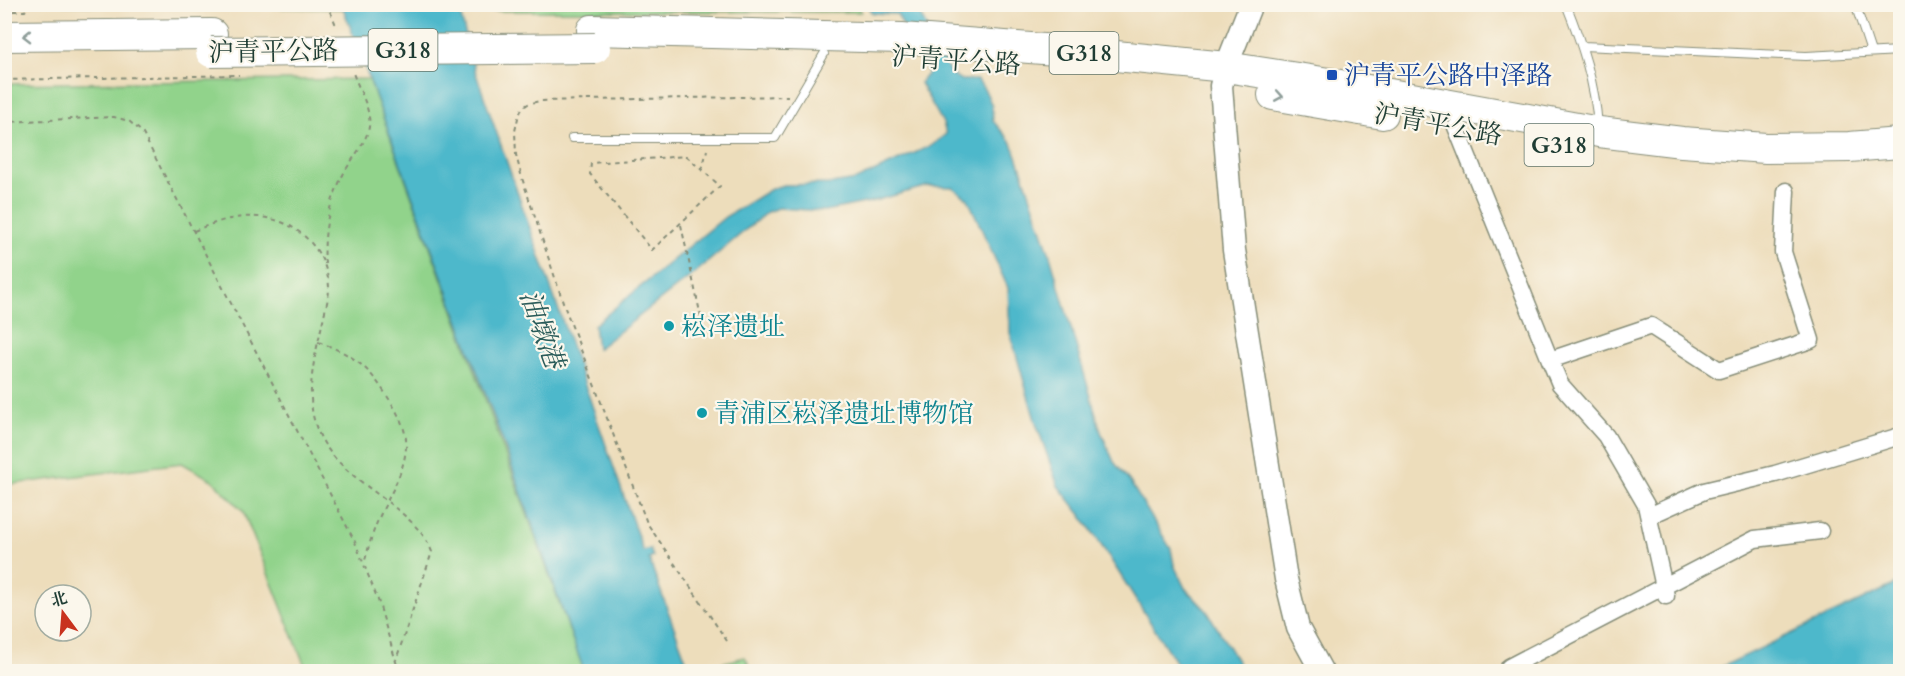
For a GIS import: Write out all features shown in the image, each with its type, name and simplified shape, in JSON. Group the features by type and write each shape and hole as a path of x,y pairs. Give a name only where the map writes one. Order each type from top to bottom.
{"highway":[{"name":"沪青平公路","path":"4,36 212,43 594,39 910,47 1223,77 1329,83 1599,132 1682,142 1766,148 1849,147 1900,143"},
{"name":"沪青平公路","path":"594,39 824,54 910,47"},
{"name":"沪青平公路","path":"4,56 212,43"},
{"name":"沪青平公路","path":"1223,77 1456,127 1594,151 1678,161 1763,166 1848,166 1900,161"}],"street":[{"path":"1251,4 1223,77 1234,250 1286,579 1298,628 1322,672"},
{"path":"1456,127 1560,384 1606,436 1646,505 1665,592"},
{"path":"1550,360 1651,326 1719,370 1811,340 1783,252 1786,191"},
{"path":"1649,516 1704,491 1775,474 1900,436"},
{"path":"1509,667 1665,592 1755,539 1821,531"}],"lane":[{"path":"1566,4 1583,46 1597,104 1599,132"},
{"path":"1855,4 1871,52"},
{"path":"1583,46 1806,56 1900,51"},
{"path":"572,138 775,138 824,54"}],"path":[{"path":"4,11 25,11 29,4"},
{"path":"325,4 339,34"},
{"path":"353,72 369,117 368,131 341,177 330,208 323,239 329,289 313,368 311,396 313,419 321,438 339,461 417,527 427,538 432,552 395,661"},
{"path":"4,80 249,75"},
{"path":"727,641 647,523 564,308 522,178 516,155 515,131 522,108 539,101 800,96"},
{"path":"4,122 114,117 129,121 142,132 355,542 378,600 399,672"},
{"path":"702,170 710,138"},
{"path":"686,156 702,170 720,186 652,250 590,174 591,163 686,156"},
{"path":"194,231 221,220 251,216 276,220 298,230 315,246 325,267"},
{"path":"681,225 701,317"},
{"path":"318,342 341,350 361,363 375,378 401,420 406,438 405,455 397,480 377,522 363,564"}],"green space":[{"path":"855,4 861,12 480,11 62,5"},
{"path":"369,79 584,671 307,671 243,511 212,480 182,463 5,485 5,84"},
{"path":"745,657 752,671 693,671"}],"water":[{"name":"油墩港","path":"342,5 458,5 475,71 643,551 650,549 653,557 649,559 690,671 584,671 505,447"},
{"path":"866,5 915,5 951,74 961,80 978,80 986,92 992,106 993,121 1012,143 1017,156 1049,252 1101,432 1114,462 1130,482 1171,549 1174,565 1185,588 1207,611 1243,671 1181,671 1082,516 1058,486 1035,420 1010,333 1008,288 968,199 952,187 928,186 870,202 824,211 778,208 767,212 696,272 597,349 594,325 725,217 773,188 784,185 832,184 856,180 932,145 946,134 943,123 920,83 928,73 897,14 872,13"},
{"path":"1900,582 1900,671 1713,671"}],"place":[{"name":"沪青平公路中泽路","path":"1332,75"},
{"name":"崧泽遗址","path":"669,326"},
{"name":"青浦区崧泽遗址博物馆","path":"702,413"}]}
